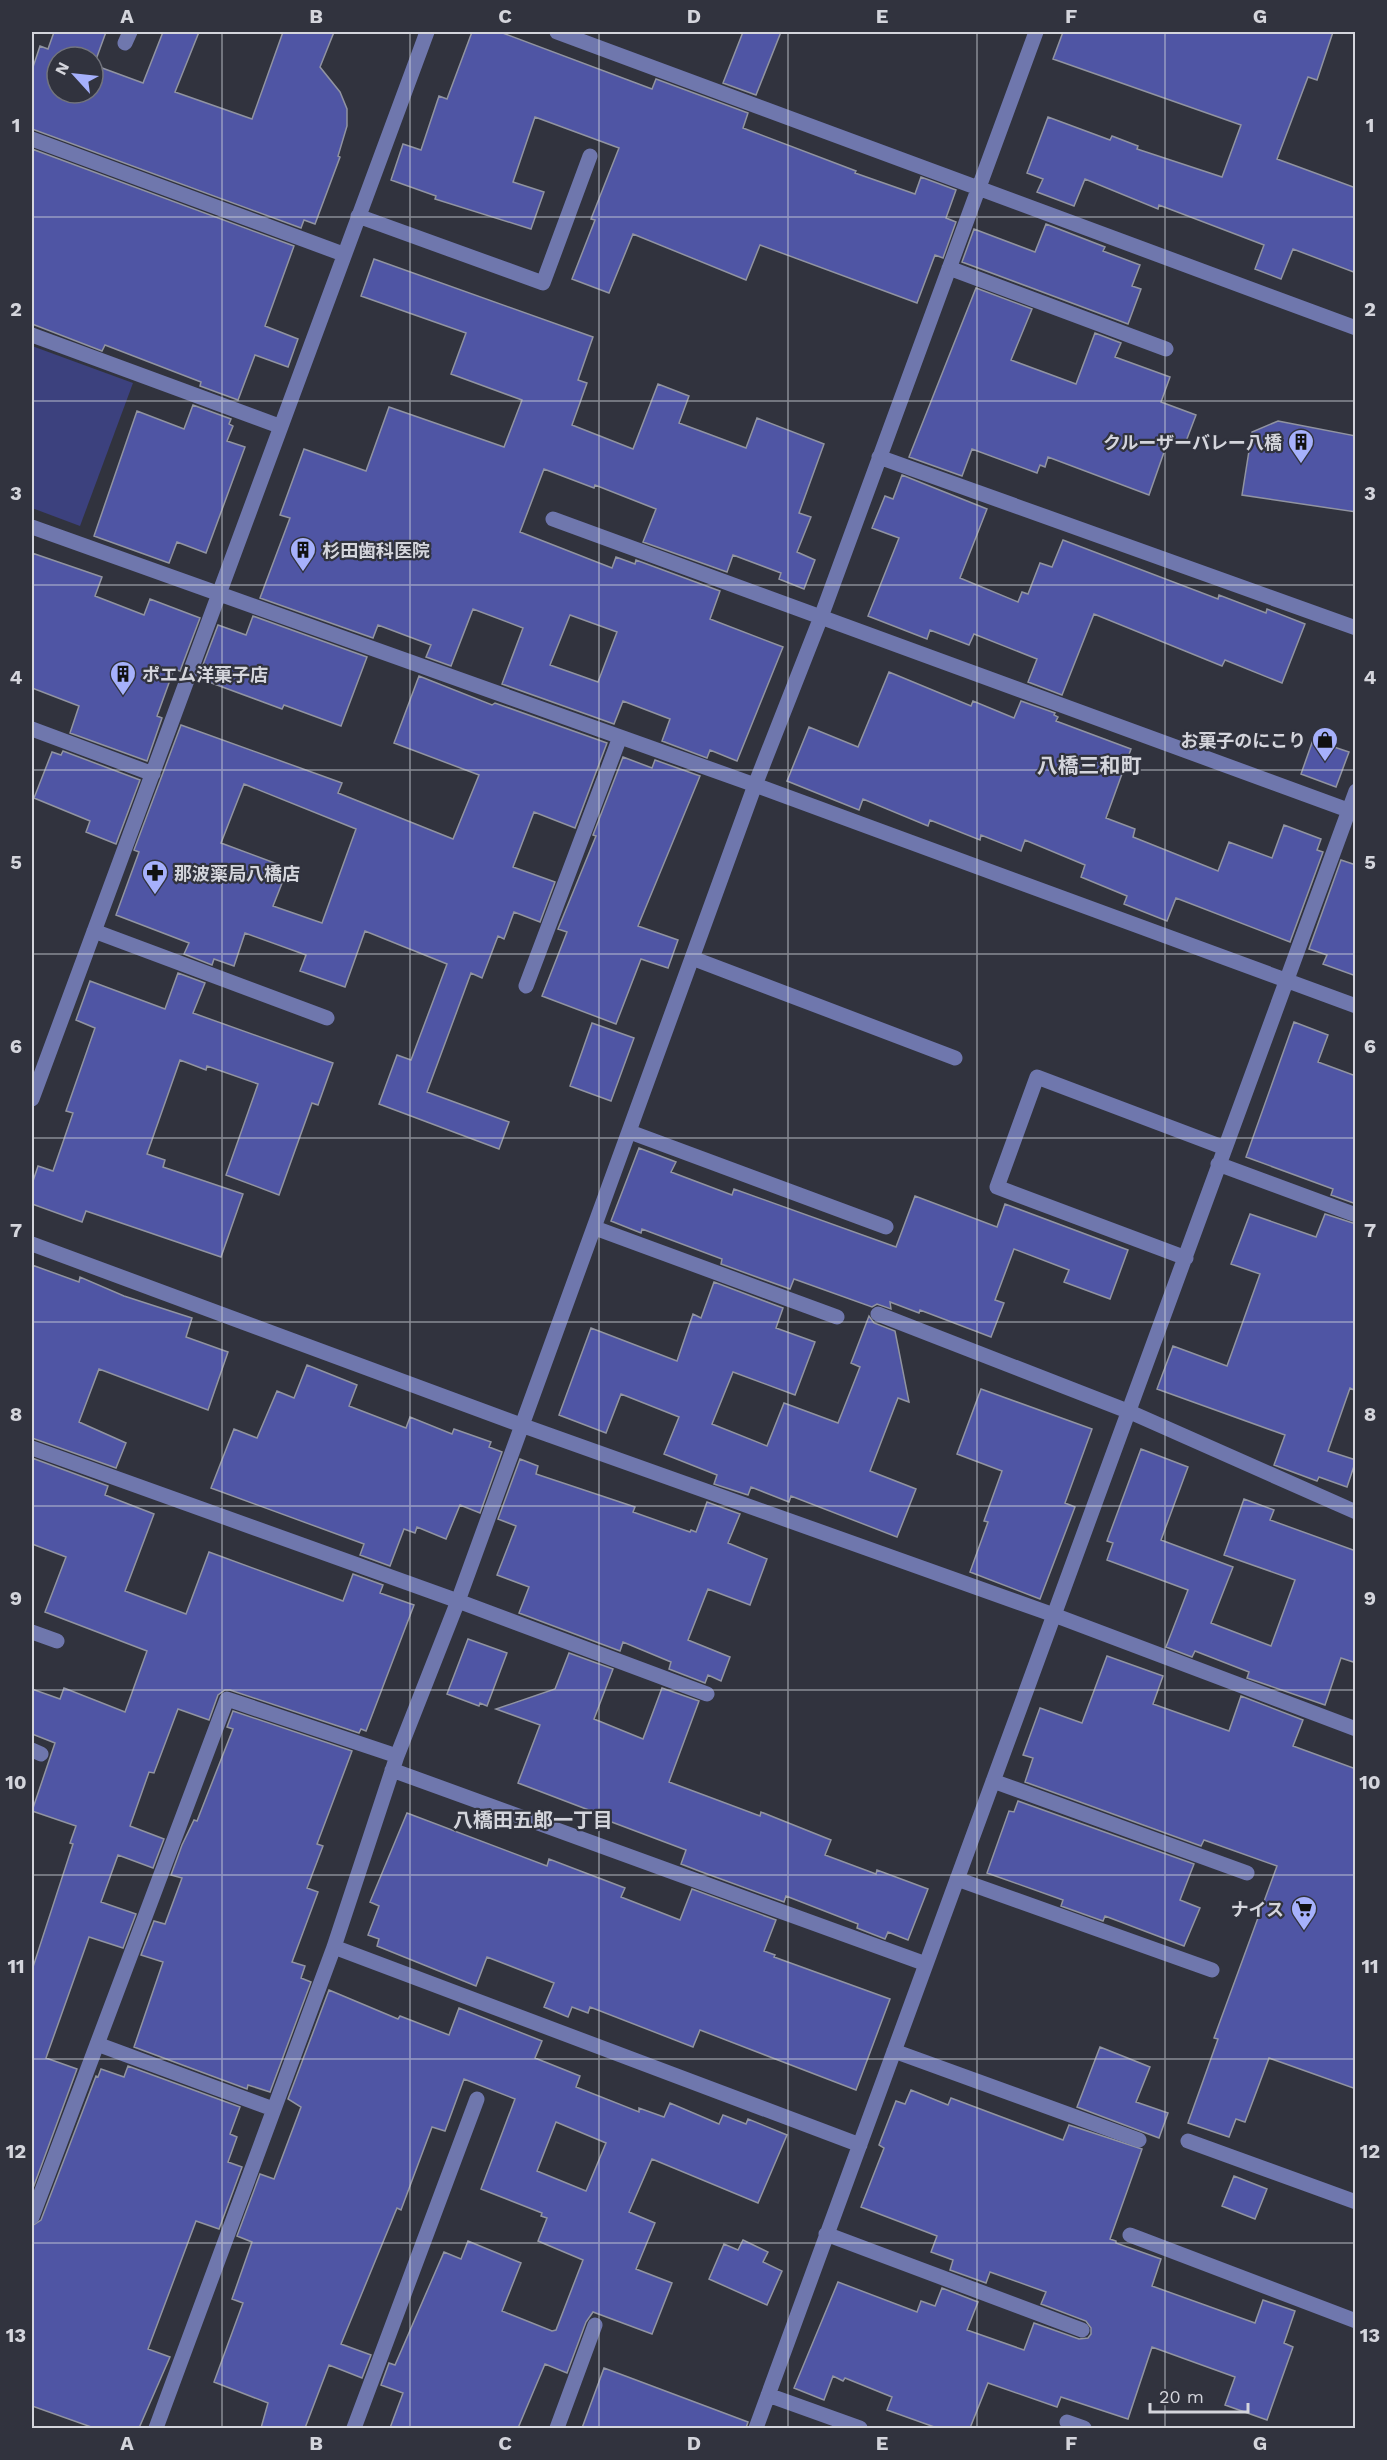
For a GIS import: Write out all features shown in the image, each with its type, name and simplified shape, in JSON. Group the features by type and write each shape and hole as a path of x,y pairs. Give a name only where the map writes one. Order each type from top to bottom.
{"street":[{"path":"32,1099 279,426 427,32"},
{"path":"557,32 1356,328"},
{"path":"156,2428 334,1947 395,1763 458,1601 755,785 821,616 977,186 1036,32"},
{"path":"32,139 343,254"},
{"path":"358,216 543,283 590,156"},
{"path":"949,268 1166,349"},
{"path":"32,335 279,426"},
{"path":"879,457 1356,628"},
{"path":"553,519 1352,812"},
{"path":"32,527 755,785 1356,1006"},
{"path":"32,729 153,774"},
{"path":"526,986 621,737"},
{"path":"756,2428 1130,1412 1285,979 1352,812 1356,791"},
{"path":"94,932 327,1018"},
{"path":"692,958 955,1058"},
{"path":"1186,1258 997,1186 1037,1077 1225,1148"},
{"path":"630,1132 886,1227"},
{"path":"1218,1164 1356,1215"},
{"path":"595,1228 837,1317"},
{"path":"32,1244 521,1425 1054,1615 1356,1729"},
{"path":"878,1314 1130,1412 1356,1512"},
{"path":"32,1448 458,1601 707,1694"},
{"path":"32,1632 57,1641"},
{"path":"32,2217 227,1699 926,1964"},
{"path":"993,1780 1247,1873"},
{"path":"957,1879 1212,1970"},
{"path":"334,1947 860,2145"},
{"path":"97,2044 273,2109"},
{"path":"894,2051 1139,2140"},
{"path":"354,2428 477,2099"},
{"path":"1188,2141 1356,2202"},
{"path":"826,2234 1082,2330"},
{"path":"1130,2235 1356,2321"},
{"path":"556,2428 595,2325"},
{"path":"768,2395 860,2428"},
{"path":"1067,2422 1084,2428"}],"shaded area":[{"path":"32,346 133,383 80,526 32,508"}],"building":[{"path":"54,32 106,32 101,45 49,45"},
{"path":"163,32 199,32 175,92 252,119 283,32 334,32 320,67 340,92 347,109 347,126 338,156 340,157 315,224 304,220 301,228 32,129 32,70 40,46 45,48 45,105 105,105 105,69 143,83"},
{"path":"472,32 500,32 652,89 656,79 748,113 743,128 856,171 855,173 915,194 921,177 956,190 946,218 956,222 943,258 935,255 917,303 760,245 746,280 633,234 609,293 572,279 595,220 591,219 619,148 535,117 513,182 544,192 531,229 435,199 436,196 391,180 403,144 421,150 439,96 447,99"},
{"path":"743,32 781,32 756,95 723,83"},
{"path":"1063,32 1333,32 1317,80 1308,77 1277,159 1356,188 1356,273 1293,249 1281,279 1255,269 1264,245 1159,205 1158,209 1085,179 1074,206 1037,192 1043,179 1027,173 1048,117 1110,140 1112,136 1138,146 1137,149 1222,177 1241,125 1053,59"},
{"path":"32,149 294,246 265,326 298,339 288,367 255,355 238,400 200,386 201,382 105,345 102,351 32,324"},
{"path":"1046,224 1105,247 1103,251 1140,265 1132,286 1141,289 1128,324 962,262 974,229 1035,252"},
{"path":"374,259 593,337 578,380 587,383 572,425 633,449 658,384 689,396 679,423 746,448 757,418 824,444 799,513 811,517 797,552 815,560 804,589 779,579 781,573 733,555 727,572 643,542 656,509 595,485 594,488 544,469 520,532 612,568 616,557 635,564 636,560 720,591 710,619 783,647 737,761 710,750 707,758 662,741 670,719 623,701 614,724 502,684 523,628 473,609 451,666 426,657 431,645 378,625 373,638 260,598 290,518 280,515 304,449 366,471 389,407 504,447 522,400 451,374 466,333 361,296","holes":["570,615 617,632 598,682 550,665"]},
{"path":"976,288 1032,309 1011,360 1076,384 1095,333 1121,343 1115,357 1170,377 1161,402 1196,415 1185,444 1169,438 1149,495 1048,457 1045,467 1040,465 1037,473 972,449 962,476 909,457"},
{"path":"193,405 231,419 229,424 233,426 227,441 245,447 206,553 177,542 169,563 94,536 137,411 184,429"},
{"name":"クルーザーバレー八橋","path":"1278,421 1356,436 1356,512 1242,495 1252,432"},
{"path":"902,475 987,509 960,578 1018,602 1022,592 1028,594 1040,563 1052,567 1063,540 1218,599 1219,595 1266,613 1267,609 1305,624 1282,683 1225,660 1222,666 1094,614 1062,695 1028,682 1037,659 974,634 969,645 930,630 927,639 868,616 899,538 872,528 885,496 893,499"},
{"path":"32,553 102,577 95,596 144,615 150,599 200,618 180,671 174,669 157,716 162,718 147,761 70,733 79,706 32,688"},
{"path":"253,616 367,657 341,726 284,705 282,709 198,678 218,625 246,635"},
{"path":"889,672 971,706 973,701 1014,718 1021,701 1055,713 1054,715 1058,717 1056,721 1131,749 1106,818 1135,829 1133,837 1218,871 1229,842 1272,858 1284,825 1321,839 1317,850 1323,852 1290,942 1176,898 1167,921 1124,904 1127,896 1081,877 1085,865 1025,840 1021,851 981,835 980,840 930,820 928,826 863,799 859,810 787,781 809,727 858,747"},
{"path":"419,676 492,705 495,703 607,743 575,828 534,812 513,867 555,882 540,922 514,912 504,939 498,936 482,978 471,973 427,1092 509,1122 499,1149 379,1104 397,1055 411,1060 447,964 365,931 345,987 300,971 306,955 245,933 234,966 214,959 212,965 184,954 189,943 116,915 139,852 134,850 181,725 342,783 338,793 453,839 479,775 394,743","holes":["244,784 356,829 322,923 273,906 288,868 221,843"]},
{"name":"お菓子のにこり","path":"1313,740 1349,752 1336,787 1301,774"},
{"path":"63,751 140,780 116,844 86,832 90,821 34,798 52,752 61,755"},
{"path":"623,757 652,768 655,760 700,776 638,926 678,940 668,968 641,959 616,1024 542,996 567,932 558,929 596,836 593,835"},
{"path":"1341,860 1356,865 1356,976 1323,964 1327,955 1309,949"},
{"path":"178,973 205,983 193,1013 333,1063 318,1105 312,1103 279,1195 226,1175 258,1084 207,1066 206,1070 180,1060 147,1154 165,1160 163,1167 243,1194 221,1257 86,1211 82,1222 32,1204 32,1184 38,1166 53,1171 73,1113 66,1111 95,1028 76,1020 90,981 165,1009"},
{"path":"1294,1022 1328,1035 1318,1062 1356,1076 1356,1204 1331,1195 1333,1189 1246,1157"},
{"path":"592,1023 634,1038 611,1101 570,1086"},
{"path":"639,1148 676,1162 671,1172 732,1195 734,1189 896,1247 915,1196 997,1227 1005,1204 1128,1250 1110,1299 1064,1282 1069,1270 1014,1249 995,1300 1004,1303 991,1337 920,1310 919,1313 890,1302 891,1309 877,1304 872,1307 794,1279 790,1289 721,1264 722,1259 642,1229 641,1233 611,1221"},
{"path":"1250,1214 1316,1237 1325,1214 1356,1224 1356,1391 1350,1388 1328,1451 1356,1460 1347,1487 1319,1477 1317,1481 1274,1465 1285,1435 1157,1389 1173,1346 1227,1366 1260,1274 1231,1264"},
{"path":"32,1265 79,1282 80,1277 124,1296 192,1318 186,1337 228,1352 208,1410 99,1369 79,1422 126,1443 116,1468 32,1438"},
{"path":"714,1282 783,1308 776,1328 815,1342 795,1395 733,1372 712,1424 767,1446 784,1403 838,1423 860,1367 851,1363 869,1316 874,1323 895,1331 909,1402 898,1398 870,1471 916,1489 897,1537 791,1496 789,1502 751,1487 748,1495 714,1484 717,1475 664,1454 679,1417 621,1394 606,1433 559,1415 591,1328 677,1361 693,1314 701,1318"},
{"path":"307,1365 357,1385 349,1406 406,1428 410,1417 452,1434 454,1429 491,1442 489,1447 502,1452 480,1513 460,1505 446,1539 417,1527 415,1533 404,1529 390,1566 360,1555 364,1544 211,1488 234,1429 257,1438 277,1391 294,1398"},
{"path":"981,1389 1092,1429 1065,1503 1075,1507 1040,1599 970,1572 988,1522 984,1521 1002,1471 957,1454"},
{"path":"1141,1449 1188,1467 1161,1540 1233,1567 1211,1623 1271,1646 1295,1580 1224,1555 1244,1499 1274,1510 1270,1520 1356,1551 1356,1663 1341,1658 1325,1705 1247,1678 1249,1672 1195,1651 1192,1657 1166,1647 1188,1590 1107,1560 1113,1543 1107,1541"},
{"path":"32,1458 108,1486 105,1495 154,1514 125,1591 186,1614 209,1552 343,1601 353,1574 383,1585 380,1593 414,1605 366,1731 361,1729 359,1733 230,1690 225,1690 218,1695 209,1720 178,1709 154,1773 149,1772 130,1826 164,1839 153,1868 118,1855 101,1902 136,1914 123,1948 89,1937 46,2058 77,2069 32,2191 32,1970 73,1844 70,1843 76,1826 32,1811 55,1743 32,1734 32,1689 60,1699 64,1688 125,1712 147,1651 45,1612 66,1557 32,1544"},
{"path":"520,1459 538,1466 536,1474 635,1507 633,1512 690,1532 691,1530 696,1532 707,1502 740,1514 728,1543 767,1559 750,1605 708,1589 688,1640 730,1657 721,1681 708,1675 705,1683 669,1669 671,1662 623,1642 620,1651 519,1613 529,1587 497,1575 516,1526 498,1519"},
{"path":"468,1639 507,1653 487,1706 480,1703 479,1706 447,1694"},
{"path":"569,1653 613,1669 594,1719 643,1739 662,1688 699,1701 669,1782 760,1816 761,1812 831,1840 825,1855 876,1874 877,1870 928,1889 908,1940 888,1932 885,1939 857,1928 858,1924 786,1896 784,1902 681,1864 686,1850 593,1815 594,1812 518,1783 540,1725 496,1709 555,1689"},
{"path":"1107,1656 1163,1676 1153,1704 1229,1731 1241,1696 1303,1720 1293,1746 1356,1769 1356,2089 1269,2058 1245,2122 1236,2119 1229,2137 1188,2123 1218,2039 1214,2038 1277,1866 1204,1840 1201,1846 1025,1782 1033,1758 1023,1755 1040,1708 1082,1723"},
{"path":"233,1711 352,1751 317,1844 323,1846 307,1888 318,1892 292,1962 305,1966 301,1978 311,1982 270,2092 248,2085 247,2089 134,2047 163,1962 141,1955 154,1921 165,1924 182,1878 171,1875 194,1820 197,1821 233,1729 227,1727"},
{"path":"1018,1801 1194,1864 1180,1900 1200,1908 1184,1946 1105,1916 1103,1921 1061,1906 1063,1900 987,1873 1009,1811 1014,1812"},
{"path":"407,1813 547,1866 549,1859 625,1888 621,1897 680,1920 692,1889 776,1920 764,1951 775,1955 774,1957 890,1999 856,2090 700,2030 693,2047 590,2007 588,2013 572,2007 568,2017 544,2007 554,1983 487,1957 476,1986 377,1946 379,1939 368,1935 379,1906 370,1902"},
{"path":"329,1990 398,2019 400,2016 449,2035 459,2008 542,2041 535,2058 580,2076 576,2087 639,2112 639,2108 664,2117 670,2103 719,2124 723,2115 746,2124 748,2119 787,2135 758,2203 652,2159 629,2212 655,2223 636,2269 672,2283 652,2334 593,2312 586,2322 567,2373 545,2364 518,2428 390,2428 403,2393 381,2385 389,2363 395,2365 444,2252 461,2259 468,2241 521,2263 502,2311 552,2331 556,2330 583,2260 538,2241 547,2218 541,2216 542,2213 481,2189 515,2099 464,2079 445,2131 432,2127 401,2210 397,2208 341,2344 371,2355 362,2378 329,2365 305,2428 261,2428 268,2403 214,2382 243,2303 232,2299 252,2242 237,2236 260,2174 274,2179 301,2107 288,2099","holes":["556,2122 606,2143 586,2191 537,2171"]},
{"path":"1100,2047 1150,2067 1136,2102 1168,2113 1159,2138 1077,2107"},
{"path":"128,2066 240,2107 230,2134 237,2137 228,2162 242,2167 219,2229 196,2221 148,2349 170,2357 139,2428 94,2428 32,2406 32,2226 41,2220 96,2076 98,2077 101,2069 124,2077"},
{"path":"911,2090 948,2105 951,2098 1063,2140 1069,2125 1142,2149 1110,2239 1161,2259 1152,2286 1255,2323 1263,2300 1295,2311 1284,2343 1293,2347 1267,2420 1225,2405 1235,2377 1152,2347 1128,2419 1061,2397 1057,2407 988,2383 970,2428 937,2428 887,2410 892,2397 845,2378 843,2381 833,2376 824,2400 794,2388 838,2282 917,2312 921,2301 935,2306 942,2288 978,2302 967,2330 1024,2350 1034,2323 1079,2339 1088,2338 1091,2334 1091,2328 1086,2321 1041,2304 1046,2292 990,2272 986,2283 950,2270 953,2260 931,2252 937,2236 861,2207 884,2148 879,2145 896,2101 905,2104"},
{"path":"1234,2176 1267,2189 1255,2219 1222,2206"},
{"path":"743,2240 768,2252 763,2262 782,2271 767,2305 709,2279 724,2244 738,2250"},
{"path":"604,2368 748,2422 746,2428 582,2428"}],"place":[{"name":"クルーザーバレー八橋","path":"1301,465"},
{"name":"杉田歯科医院","path":"303,573"},
{"name":"ポエム洋菓子店","path":"123,697"},
{"name":"お菓子のにこり","path":"1325,763"},
{"name":"那波薬局八橋店","path":"155,896"},
{"name":"ナイス","path":"1304,1932"}],"district":[{"name":"八橋三和町","path":"1089,765"},
{"name":"八橋田五郎一丁目","path":"533,1820"}]}
